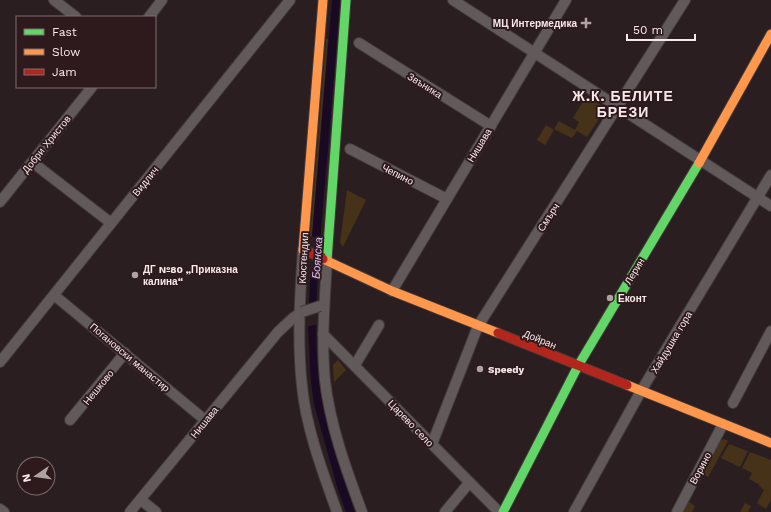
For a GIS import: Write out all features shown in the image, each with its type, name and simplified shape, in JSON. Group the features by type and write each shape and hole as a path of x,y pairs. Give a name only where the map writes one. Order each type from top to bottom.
{"street":[{"path":"54,0 75,16"},
{"path":"150,16 162,0"},
{"name":"Видлич","path":"0,362 290,0"},
{"path":"346,0 322,306 325,380 333,423 362,512"},
{"path":"453,0 771,206"},
{"name":"Нишава","path":"392,291 566,0"},
{"name":"Смърч","path":"432,444 478,326 685,0"},
{"name":"Кюстендил","path":"322,1 313,112 300,313 300,337 302,387 305,404 314,443 337,512"},
{"name":"Лерин","path":"503,512 578,366 701,160 771,34"},
{"name":"Звъника","path":"359,44 491,126"},
{"name":"Добри Христов","path":"0,202 91,88"},
{"name":"Чепино","path":"350,149 447,198"},
{"path":"32,162 111,223"},
{"name":"Хайдушка гора","path":"574,512 641,391 771,175"},
{"name":"Дойран","path":"305,250 392,291 771,443"},
{"name":"Погановски манастир","path":"54,295 206,420"},
{"name":"Нишава","path":"130,512 278,332 300,313 322,306"},
{"path":"355,365 379,324"},
{"path":"278,332 292,330 297,332 300,337"},
{"path":"733,403 771,331"},
{"name":"Царево село","path":"323,334 499,512"},
{"name":"Нешково","path":"70,420 125,354"},
{"name":"Ворино","path":"677,512 723,424"},
{"path":"446,512 469,483"},
{"path":"141,500 156,512"},
{"path":"0,509 4,512"}],"shaded area":[{"path":"326,39 328,39 312,236 310,236"},
{"path":"586,96 604,107 605,110 587,137 577,131 572,138 554,129 559,121 575,130 579,122 573,118"},
{"path":"546,125 554,130 545,145 537,140"},
{"path":"347,190 366,200 343,247 340,242"},
{"path":"338,360 346,370 334,382 333,365"},
{"path":"724,439 728,441 708,477 701,473 717,442"},
{"path":"729,444 748,451 740,467 721,458"},
{"path":"750,452 771,460 771,500 766,509 757,503 764,490 759,486 760,485 749,479 752,473 742,468"},
{"path":"688,501 695,506 692,512 682,512"},
{"path":"745,503 751,506 748,512 740,512"}],"water":[{"name":"Боянска","path":"332,0 340,0 319,254 316,304 317,354 322,402 328,430 355,512 346,512 338,490 314,404 311,382 308,326 312,236"}],"pier":[{"path":"310,236 323,239 320,279 308,275"},
{"path":"319,302 318,324 306,327 306,306"}],"traffic: fast":[{"path":"327,260 346,0"},
{"path":"503,512 578,366 699,163"}],"traffic: slow":[{"path":"307,251 303,250 323,0"},
{"path":"699,163 771,34"},
{"path":"323,259 392,291 498,333"},
{"path":"627,385 771,443"}],"traffic: jam":[{"path":"307,251 323,259"},
{"path":"498,333 627,385"}],"place":[{"name":"МЦ Интермедика","path":"586,23"},
{"name":"ДГ №80 „Приказна калина“","path":"135,275"},
{"name":"Еконт","path":"610,298"},
{"name":"Speedy","path":"480,369"}],"district":[{"name":"Ж.К. БЕЛИТЕ БРЕЗИ","path":"623,104"}]}
